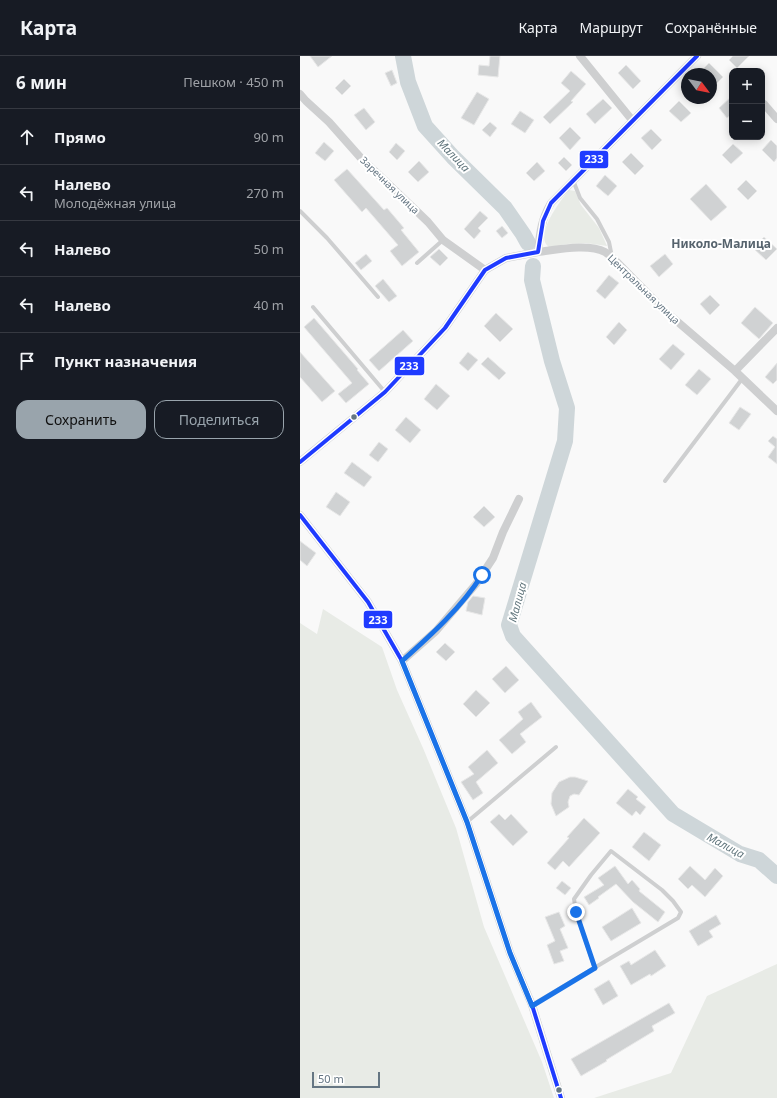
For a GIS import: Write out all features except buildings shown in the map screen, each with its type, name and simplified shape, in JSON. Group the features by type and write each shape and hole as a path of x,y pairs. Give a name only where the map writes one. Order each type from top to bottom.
{"street":[{"path":"580,56 632,120"},
{"path":"538,252 541,224 551,203 697,56"},
{"name":"Заречная улица","path":"300,94 329,122 360,157 428,222 443,240 485,270"},
{"path":"765,105 777,119"},
{"name":"Центральная улица","path":"485,270 506,258 538,252 590,248 604,252 613,258 665,311 735,371 777,411"},
{"path":"300,462 385,392 445,328 485,270"},
{"path":"735,371 777,328"},
{"path":"402,661 436,631 476,584 493,558 519,499"},
{"path":"300,515 368,602 402,661 467,822 510,953 532,1006 558,1087 560,1098"}],"lane":[{"path":"573,180 580,198 597,219 609,242 613,258"},
{"path":"300,211 327,238 378,298"},
{"path":"417,263 443,240"},
{"path":"313,307 385,392"},
{"path":"665,481 742,379"},
{"path":"467,822 556,747"},
{"path":"532,1006 678,918 681,912 673,900 611,851 587,879 574,899 576,912 595,968"}],"shaded area":[{"path":"569,190 575,191 581,205 599,228 607,246 586,243 549,247 545,242 544,235 550,218"},
{"path":"323,609 382,647 397,690 456,828 484,927 542,1062 554,1098 300,1098 300,623 317,634"},
{"path":"777,964 777,1098 594,1098 671,1073 707,996"}],"waterway":[{"name":"Малица","path":"403,56 408,82 425,126 453,157 505,208 528,243"},
{"name":"Малица","path":"533,266 532,280 552,361 567,408 565,441 509,625 513,636 673,814 740,854 759,860 777,876"}],"transit line":[{"name":"233","path":"300,462 385,392 445,328 485,270 506,258 538,252 543,221 551,203 697,56"},
{"name":"233","path":"300,515 368,602 402,661 467,822 510,953 532,1005 561,1098"}],"district":[{"name":"Николо-Малица","path":"721,243"}],"route":[{"path":"482,575 436,631 402,661 467,822 510,953 532,1006 595,968 576,912"}]}
